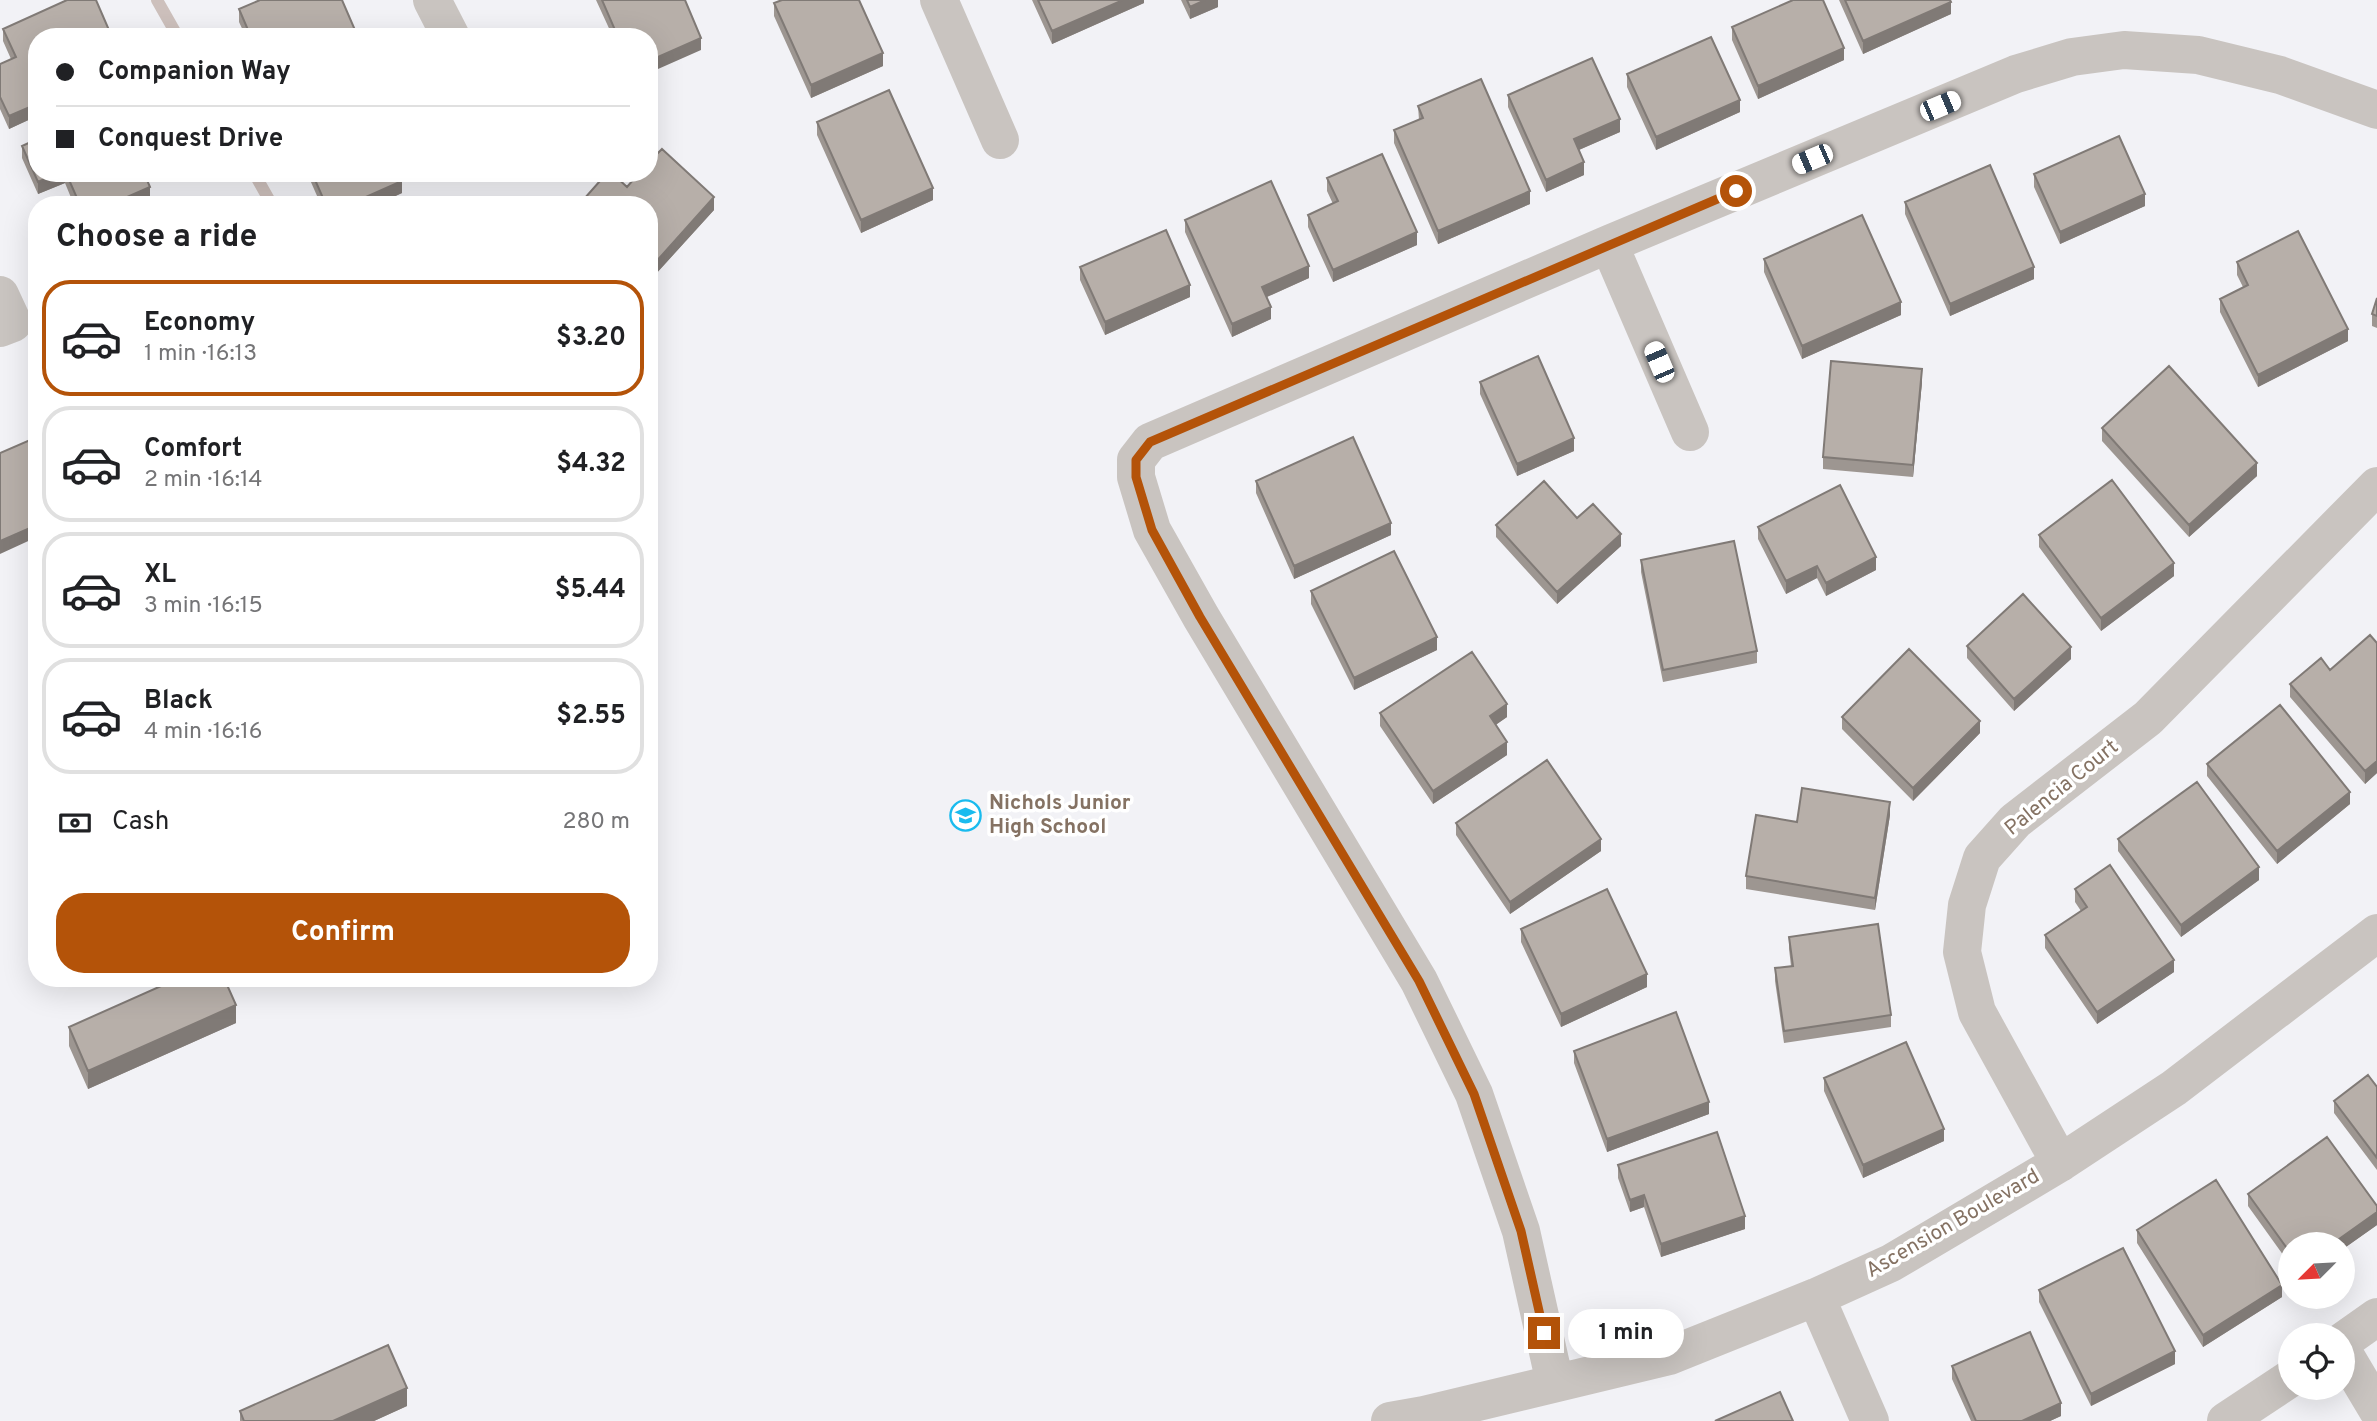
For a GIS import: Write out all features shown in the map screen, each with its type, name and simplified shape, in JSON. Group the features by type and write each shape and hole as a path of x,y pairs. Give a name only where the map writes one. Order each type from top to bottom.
{"street":[{"path":"432,0 446,28"},
{"path":"939,0 1000,140"},
{"path":"1555,1383 1521,1231 1474,1094 1419,981 1200,617 1152,530 1136,477 1136,460 1150,442 1609,244 2016,74 2072,57 2124,50 2198,55 2280,75 2377,110"},
{"path":"1609,244 1690,432"},
{"name":"Palencia Court","path":"2060,1163 1977,1012 1962,952 1967,905 1982,858 2015,821 2148,718 2377,486"},
{"name":"Ascension Boulevard","path":"1390,1421 1669,1356 1891,1264 2060,1163 2174,1088 2377,933"},
{"path":"1816,1297 1870,1421"},
{"path":"2355,1333 2377,1317"},
{"path":"2355,1372 2377,1409"},
{"path":"2226,1421 2278,1387"}],"building":[{"path":"67,0 96,0 108,28 28,28 28,108 9,116 0,97 0,64 16,57 3,29"},
{"path":"260,0 342,0 354,28 247,28 239,9"},
{"path":"602,0 685,0 701,38 658,57 658,28 614,28"},
{"path":"782,0 859,0 883,53 811,85 774,3"},
{"path":"1038,0 1123,0 1052,31"},
{"path":"1187,0 1205,0 1190,7"},
{"path":"1793,0 1823,0 1844,48 1758,86 1732,27"},
{"path":"1845,0 1950,0 1951,2 1863,41"},
{"path":"1711,37 1740,100 1656,137 1627,74"},
{"path":"1592,58 1620,119 1574,139 1584,162 1546,180 1508,95"},
{"path":"1481,79 1530,191 1438,231 1394,130 1423,118 1418,106"},
{"path":"889,90 933,188 861,220 817,122"},
{"path":"2119,136 2145,194 2060,232 2034,174"},
{"path":"28,143 28,160 22,146"},
{"path":"662,149 714,197 658,260 658,196 587,196 599,182 622,182 627,187 631,182 658,182 658,153"},
{"path":"1382,154 1417,232 1333,270 1308,215 1338,201 1327,178"},
{"path":"1990,165 2034,267 1950,304 1905,202"},
{"path":"1271,181 1309,266 1262,287 1271,307 1232,324 1185,220"},
{"path":"70,182 148,182 150,187 130,196 76,196"},
{"path":"316,182 400,182 368,196 322,196"},
{"path":"1862,215 1901,302 1802,346 1764,259"},
{"path":"1166,230 1190,285 1105,322 1080,267"},
{"path":"2298,231 2348,329 2258,375 2220,299 2248,285 2237,262"},
{"path":"2377,298 2377,316 2372,314"},
{"path":"1538,356 1574,438 1517,464 1480,382"},
{"path":"1831,361 1922,369 1913,465 1823,457"},
{"path":"2169,366 2257,463 2189,525 2102,428"},
{"path":"1353,437 1391,523 1294,566 1256,481"},
{"path":"28,441 28,529 0,541 0,453"},
{"path":"2112,480 2174,563 2101,618 2039,535"},
{"path":"1544,481 1577,518 1593,504 1621,534 1557,592 1496,525"},
{"path":"1840,485 1876,557 1826,583 1817,566 1786,581 1758,527"},
{"path":"1734,541 1757,651 1663,670 1641,560"},
{"path":"1394,551 1437,637 1354,678 1311,591"},
{"path":"2023,594 2071,647 2014,699 1967,646"},
{"path":"2370,635 2377,643 2377,761 2365,771 2290,684 2321,658 2330,670"},
{"path":"1909,649 1980,721 1913,788 1842,717"},
{"path":"1472,652 1507,704 1490,716 1507,742 1433,791 1380,713"},
{"path":"2280,705 2350,792 2277,851 2207,764"},
{"path":"1547,760 1601,839 1510,902 1456,823"},
{"path":"2197,782 2259,867 2181,925 2118,839"},
{"path":"1802,788 1890,802 1875,898 1746,876 1756,815 1797,822"},
{"path":"2110,865 2174,960 2097,1012 2045,935 2087,907 2075,889"},
{"path":"1607,889 1647,974 1561,1014 1521,929"},
{"path":"1878,924 1891,1015 1784,1031 1775,968 1793,966 1789,937"},
{"path":"159,987 228,987 236,1005 88,1071 69,1027"},
{"path":"1676,1012 1709,1102 1607,1139 1574,1051"},
{"path":"1906,1042 1944,1129 1863,1165 1824,1078"},
{"path":"2368,1075 2377,1087 2377,1158 2334,1101"},
{"path":"1717,1132 1745,1216 1661,1244 1644,1195 1630,1200 1618,1165"},
{"path":"2327,1137 2377,1206 2377,1212 2349,1232 2278,1232 2278,1236 2248,1194"},
{"path":"2216,1180 2278,1279 2278,1288 2203,1335 2137,1230"},
{"path":"2123,1248 2175,1351 2091,1394 2039,1290"},
{"path":"2030,1332 2061,1403 2022,1421 1976,1421 1952,1366"},
{"path":"388,1345 407,1388 333,1421 244,1421 240,1411"},
{"path":"1780,1392 1793,1421 1715,1421"}],"waterway":[{"path":"157,0 173,28"},
{"path":"259,182 267,196"}],"place":[{"name":"Nichols Junior High School","path":"966,815"}],"route":[{"path":"1544,1333 1521,1231 1474,1094 1419,981 1200,617 1152,530 1136,477 1136,460 1150,442 1736,191"}]}
